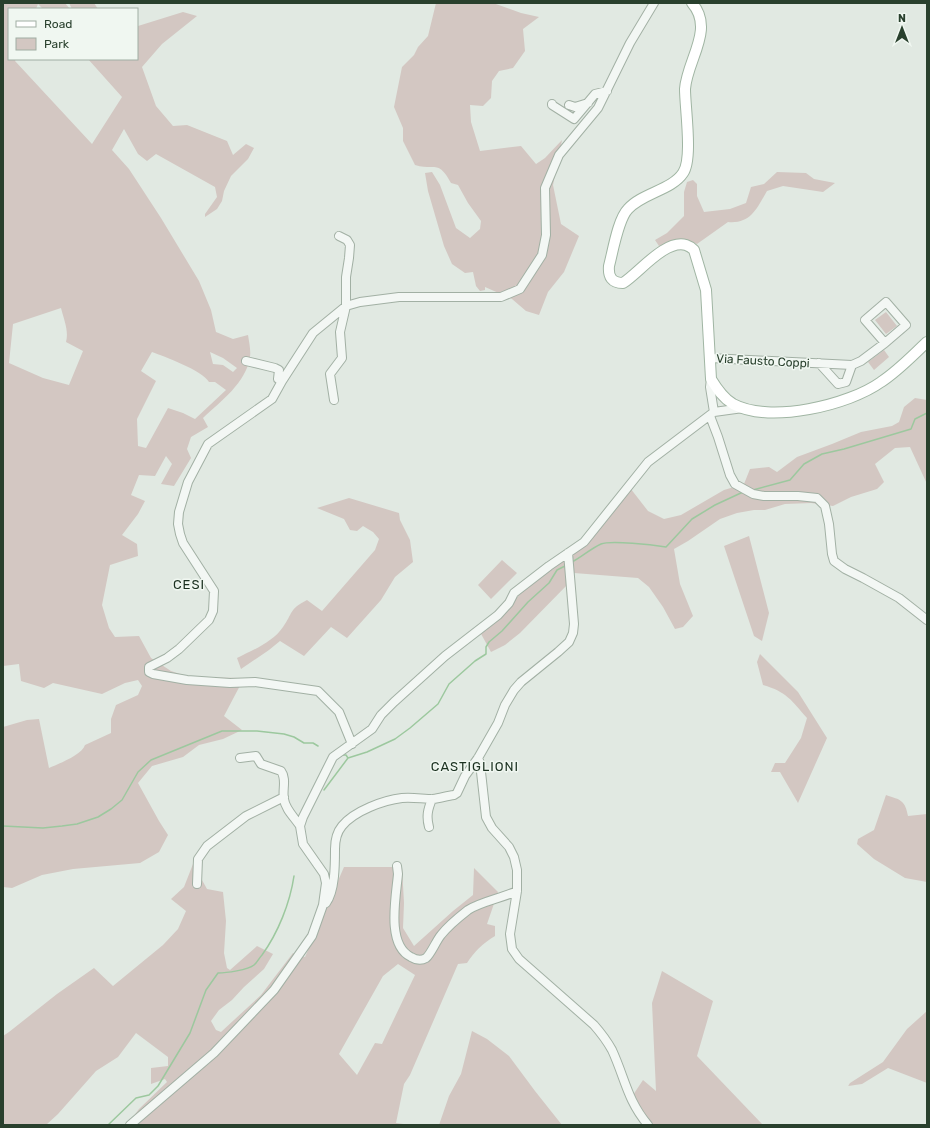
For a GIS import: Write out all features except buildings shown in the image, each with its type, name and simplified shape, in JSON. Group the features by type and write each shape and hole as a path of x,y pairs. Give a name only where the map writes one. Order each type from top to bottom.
{"main road":[{"path":"692,3 697,9 702,22 702,32 687,73 686,81 688,161 683,173 674,182 640,199 627,209 622,220 609,266 608,273 612,280 617,283 623,283 649,260 669,247 679,244 687,245 694,250 706,290 709,319 711,379 717,389 732,404 756,411 776,412 807,410 860,394 881,383 903,365 927,342"}],"street":[{"path":"352,744 339,712 318,691 253,681 233,683 187,680 153,674 148,669 179,649 209,620 213,611 214,591 183,544 178,524 179,512 188,482 208,444 272,399 313,333 346,306 360,302 399,297 501,297 520,289 542,255 546,235 544,188 559,155 598,108 630,43 654,3"},
{"path":"552,104 574,119 588,104 594,94 607,91"},
{"path":"569,104 575,107 588,104"},
{"path":"334,400 330,374 342,358 340,332 346,306 346,277 350,245 347,240 340,236"},
{"path":"819,363 852,365 861,361 885,343 906,325 886,302 865,320 885,343"},
{"name":"Via Fausto Coppi","path":"710,358 819,363 838,384 846,382 852,365"},
{"path":"246,361 279,370 278,379 282,381"},
{"path":"711,379 711,396 718,438 730,475 735,484 753,494 764,496 798,496 817,498 824,506 830,524 832,554 834,561 845,569 899,598 927,620"},
{"path":"300,826 333,757 372,729 381,715 417,681 445,656 498,615 509,603 514,593 584,542 648,462 714,411 720,400 725,398"},
{"path":"714,411 743,408"},
{"path":"324,905 332,892 335,846 338,832 346,822 365,810 382,803 410,797 432,799 454,795 457,793 465,776 478,758 498,723 505,705 514,690 521,682 569,642 574,624 568,555"},
{"path":"130,1125 214,1053 274,990 312,936 324,905 326,883 324,874 303,844 300,826 286,806 284,797 284,776 281,771 262,764 256,756 240,758"},
{"path":"478,758 480,763 486,817 492,828 509,847 514,857 517,870 517,891 510,934 512,949 518,959 594,1024 605,1037 612,1050 630,1098 639,1114 648,1125"},
{"path":"197,884 198,858 207,846 246,816 284,797"},
{"path":"429,827 427,810 432,799"},
{"path":"397,866 398,874 394,927 396,936 402,948 410,957 417,960 424,959 428,956 442,934 475,906 517,891"}],"green space":[{"path":"3,3 65,3 69,8 42,8 38,4 36,8 8,8 8,60 16,60 92,144 122,97 89,60 138,60 138,26 183,12 197,16 162,44 142,67 156,106 173,126 187,125 227,141 233,155 246,144 254,148 248,159 231,176 224,191 222,201 217,209 205,217 205,214 217,197 215,187 156,154 147,161 138,154 124,129 112,150 129,169 199,281 211,310 216,332 233,339 248,335 250,357 244,375 232,391 203,418 208,427 191,437 187,449 191,458 174,486 161,484 172,464 166,456 155,476 139,475 131,495 145,501 138,514 122,535 137,544 138,556 110,565 102,605 109,628 115,637 139,636 151,658 171,671 189,677 244,678 224,716 242,730 223,739 199,745 183,757 152,766 138,783 168,835 159,852 140,863 73,869 42,875 12,888 3,887 3,727 27,720 39,719 49,768 75,756 83,749 85,745 111,733 111,719 116,705 138,695 142,686 138,680 125,683 102,694 53,683 44,688 21,681 19,664 3,666","holes":["61,308 67,330 66,342 83,351 69,385 43,378 9,363 13,324","152,352 199,373 209,382 215,382 226,390 195,419 168,408 146,448 138,446 137,419 156,381 141,371","210,352 223,358 237,368 233,372 223,365 213,364"]},
{"path":"69,3 94,3 97,8 72,8"},
{"path":"436,3 493,3 521,13 539,17 523,29 525,51 513,68 499,71 492,81 491,98 483,106 470,105 471,122 480,151 521,146 536,164 545,158 562,140 553,185 561,224 579,236 564,272 548,292 539,315 526,311 512,299 485,287 485,290 480,291 476,286 473,272 465,273 452,264 444,246 428,191 425,173 432,172 440,185 456,228 470,238 480,229 481,221 468,203 458,185 451,183 443,171 439,168 415,165 403,141 403,128 394,107 402,67 414,55 418,47 428,36"},
{"path":"777,172 806,173 814,179 835,183 823,192 783,186 767,191 756,209 748,218 736,222 728,222 697,244 682,240 659,246 655,240 667,233 684,216 684,192 687,182 693,180 697,184 697,196 704,212 730,209 746,203 751,187 764,184"},
{"path":"886,312 897,326 886,334 875,320"},
{"path":"884,350 889,357 874,370 868,362"},
{"path":"915,398 927,400 927,484 910,447 895,448 875,464 884,482 877,489 851,497 833,506 811,503 785,504 765,510 737,513 720,519 674,549 680,584 693,616 683,627 675,629 663,607 649,587 638,578 574,573 569,583 520,633 505,645 491,652 480,632 535,580 583,540 627,484 648,511 664,519 681,515 724,490 744,484 750,469 769,467 777,472 797,457 861,432 892,426 899,422 904,407"},
{"path":"349,498 399,513 400,520 410,540 413,562 395,577 381,600 347,638 331,627 304,656 280,641 241,669 237,658 274,637 283,627 294,609 301,603 307,600 322,611 375,550 379,539 373,532 363,526 357,531 350,530 344,519 317,508"},
{"path":"749,536 769,613 762,641 754,636 724,546"},
{"path":"502,560 517,573 491,599 478,585"},
{"path":"760,654 798,692 827,738 798,803 780,772 771,772 775,763 785,763 801,738 807,718 788,697 763,685 757,662"},
{"path":"886,795 902,801 908,816 927,814 927,882 905,878 874,859 857,844 858,839 874,830"},
{"path":"193,864 207,889 223,892 226,921 224,953 227,968 230,970 257,946 273,954 264,969 232,1000 219,1010 211,1021 216,1030 221,1032 261,995 293,953 305,957 344,867 402,867 404,903 403,928 414,946 473,895 474,868 498,892 487,924 495,926 495,936 479,948 467,963 458,964 410,1075 404,1084 396,1123 411,1125 127,1125 139,1109 167,1082 165,1079 151,1084 151,1068 168,1066 168,1057 136,1033 118,1057 96,1071 58,1114 46,1125 3,1125 3,1036 57,994 94,968 113,986 163,945 178,929 186,911 171,899 184,887","holes":["398,964 415,975 382,1044 375,1043 357,1075 339,1054 383,976"]},
{"path":"662,971 713,1001 697,1056 763,1125 652,1125 633,1095 643,1080 656,1091 652,1003"},
{"path":"927,1011 927,1083 888,1068 862,1084 848,1086 850,1083 883,1062 907,1029"},
{"path":"472,1031 487,1039 509,1056 562,1125 439,1125 449,1096 461,1074"}],"waterway":[{"path":"753,490 790,480 804,464 822,454 911,429 915,419 927,413"},
{"path":"572,562 597,546 606,543 632,543 666,547 692,519 715,505 743,492"},
{"path":"324,790 348,758 367,752 395,739 438,704 449,684 475,661 486,654 486,647 489,642 502,631 528,602 549,583 557,570 567,565"},
{"path":"3,826 43,828 77,824 98,817 122,800 138,772 151,760 222,731 257,731 284,734 294,737 304,743 313,743 318,746"},
{"path":"342,755 346,755 348,758"},
{"path":"108,1125 136,1098 149,1095 158,1086 190,1033 206,990 218,973 231,972 251,967 257,962 268,946 278,927 290,897 294,876"}],"district":[{"name":"CESI","path":"189,584"},
{"name":"CASTIGLIONI","path":"475,766"}]}
